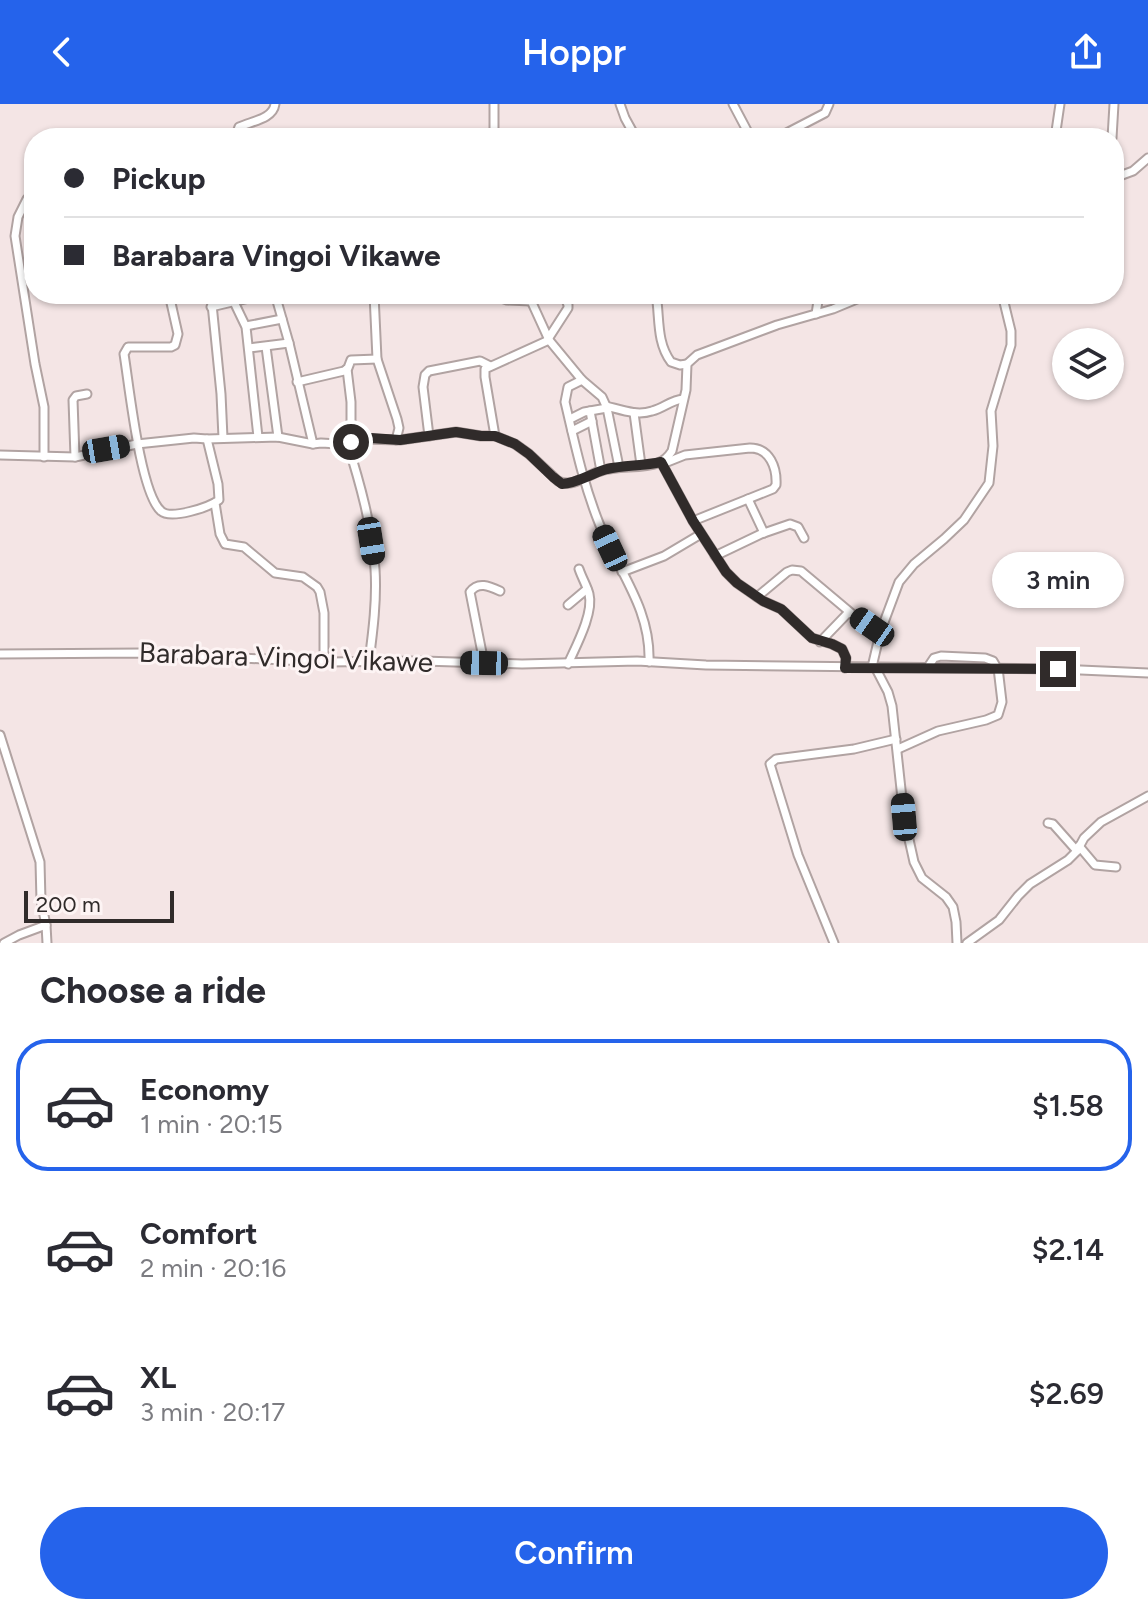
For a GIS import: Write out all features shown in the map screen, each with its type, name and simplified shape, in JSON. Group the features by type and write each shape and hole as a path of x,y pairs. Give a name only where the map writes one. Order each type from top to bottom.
{"street":[{"path":"239,128 269,115 274,111 275,104"},
{"path":"494,104 494,128"},
{"path":"620,104 630,128"},
{"path":"733,104 746,128"},
{"path":"796,128 825,113 829,104"},
{"path":"1056,128 1060,104"},
{"path":"1113,128 1114,104"},
{"path":"1124,174 1148,158"},
{"path":"24,205 18,217 15,236 24,294"},
{"path":"26,304 44,407 44,457"},
{"path":"171,304 178,334 175,345 128,347 124,354 137,444 153,499 164,514 200,509 219,500 207,439"},
{"path":"223,438 211,307 225,304"},
{"path":"235,304 246,326 258,437"},
{"path":"278,304 313,444"},
{"path":"374,304 377,359 397,419 399,428 396,440"},
{"path":"533,304 548,340 582,380 600,394 607,407 619,467"},
{"path":"495,436 485,369 548,340 568,304"},
{"path":"657,304 665,353 671,362 680,365 687,364 704,352 777,325 845,304"},
{"path":"816,314 818,304"},
{"path":"957,943 953,907 946,897 922,878 914,862 904,817 890,696 874,667 880,633 906,572 960,524 989,483 993,446 991,411 1011,345 1004,304"},
{"path":"246,326 282,319"},
{"path":"249,348 289,343"},
{"path":"266,347 278,437"},
{"path":"369,661 375,569 364,501 349,442 351,402 347,369 351,360 377,359"},
{"path":"429,436 423,387 425,375 429,371 480,361 490,366"},
{"path":"662,463 672,451 687,381 687,364"},
{"path":"297,382 347,369"},
{"path":"582,380 571,385 565,402 583,478 601,528 644,615 650,645 649,662"},
{"path":"75,457 73,400 76,396 87,394"},
{"path":"570,419 607,407 634,413 651,411 683,399"},
{"path":"590,411 601,471"},
{"path":"634,413 641,465"},
{"path":"572,431 592,421"},
{"path":"0,455 75,457 185,438 278,437 313,444 371,438 396,440 456,432 495,436 515,444 562,484 601,471 662,463 685,455 758,448 768,456 776,474 776,485 693,521"},
{"path":"662,463 693,521 732,578 757,597 781,609 808,635 843,651 845,668"},
{"path":"748,499 764,533"},
{"path":"215,503 220,534 225,544 244,547 275,573 303,577 317,587 324,613 324,662"},
{"path":"715,556 764,533 793,524 804,538"},
{"path":"622,572 664,556 701,534"},
{"path":"568,664 588,613 590,598 579,569"},
{"path":"757,597 787,572 801,571 880,633"},
{"path":"484,663 470,592 481,585 500,591"},
{"path":"568,605 587,589"},
{"path":"820,642 845,614 851,613"},
{"name":"Barabara Vingoi Vikawe","path":"0,654 155,653 324,662 568,664 637,661 726,666 1058,669 1148,673"},
{"path":"898,749 925,736 998,715 1002,695 997,668"},
{"path":"0,735 40,862 47,943"},
{"path":"834,943 798,855 770,764 776,759 854,749 896,739"},
{"path":"967,943 999,920 1030,884 1068,860 1101,822 1148,796"},
{"path":"1048,823 1052,822 1095,865 1116,867"},
{"path":"4,943 46,925"}],"route":[{"path":"351,442 371,438 400,440 456,432 495,436 529,454 562,484 617,467 661,462 693,521 726,572 763,601 781,609 812,638 842,649 846,658 845,668 1058,669"}]}
